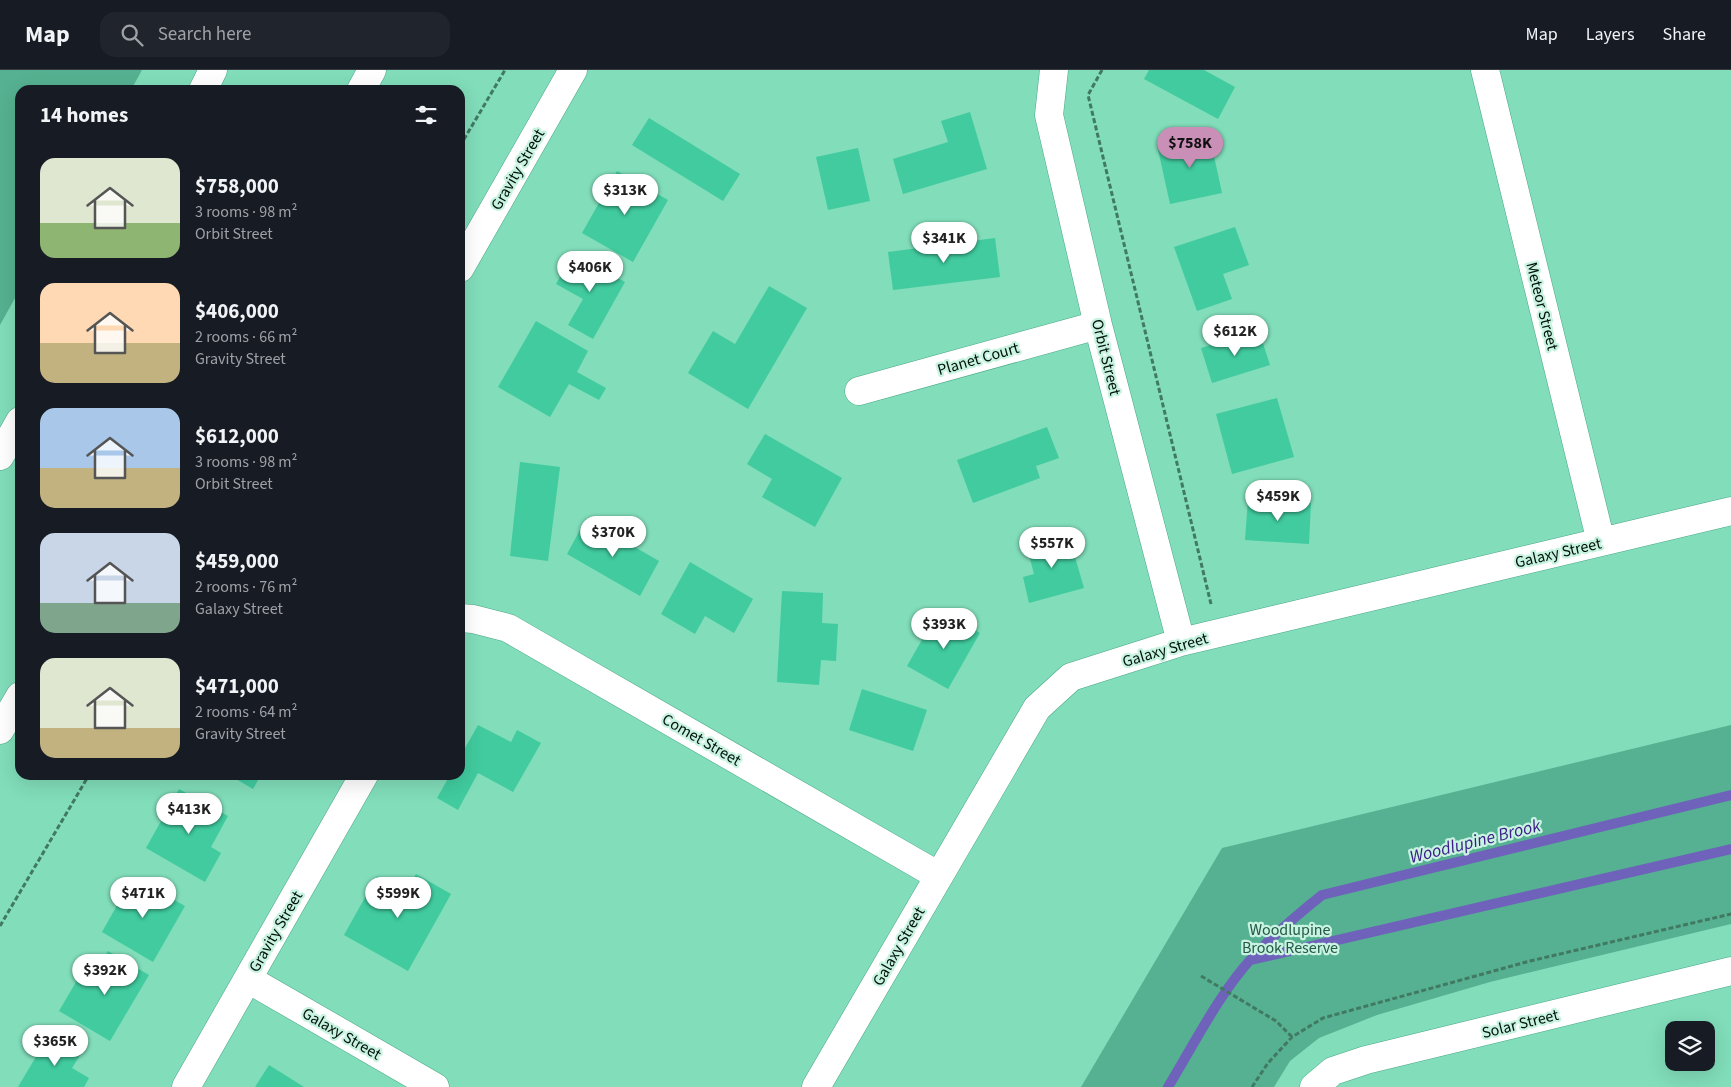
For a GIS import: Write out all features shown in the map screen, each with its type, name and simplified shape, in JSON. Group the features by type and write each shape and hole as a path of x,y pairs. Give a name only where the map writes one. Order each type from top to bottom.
{"main road":[{"path":"206,85 213,70"},
{"path":"363,85 372,70"},
{"name":"Gravity Street","path":"465,259 573,70"},
{"name":"Orbit Street","path":"1054,70 1049,115 1098,325 1181,642"},
{"name":"Meteor Street","path":"1485,70 1601,542"},
{"name":"Planet Court","path":"859,392 1098,325"},
{"path":"0,456 15,430"},
{"name":"Galaxy Street","path":"816,1087 1037,708 1071,677 1181,642 1731,511"},
{"name":"Comet Street","path":"465,618 508,628 938,876"},
{"path":"0,730 15,704"},
{"name":"Gravity Street","path":"186,1087 361,780"},
{"name":"Solar Street","path":"1314,1087 1333,1071 1366,1060 1731,972"},
{"name":"Galaxy Street","path":"248,979 435,1087"}],"path":[{"path":"465,137 504,70"},
{"path":"1102,70 1088,95 1218,633"},
{"path":"0,926 86,780"},
{"path":"1252,1087 1268,1063 1292,1037 1323,1018 1530,961 1731,914"},
{"path":"1201,976 1276,1021 1292,1037"}],"green space":[{"path":"0,70 142,70 134,85 15,85 15,298 0,325"},
{"name":"Woodlupine Brook Reserve","path":"1731,725 1731,924 1490,982 1377,1015 1319,1038 1290,1061 1274,1087 1081,1087 1222,848"}],"building":[{"path":"1149,70 1204,70 1235,87 1218,119 1144,79"},
{"path":"970,112 987,169 903,194 893,159 948,142 941,121"},
{"path":"649,118 740,174 723,201 632,145"},
{"path":"1209,133 1222,193 1170,204 1157,145"},
{"path":"858,148 870,201 828,210 816,157"},
{"path":"617,171 668,200 633,262 582,233"},
{"path":"1235,227 1249,265 1223,274 1232,299 1197,311 1174,247"},
{"path":"995,238 1000,277 893,290 888,252"},
{"path":"573,253 625,282 593,339 568,325 583,299 556,284"},
{"path":"769,286 807,308 748,409 688,373 713,331 735,344"},
{"path":"536,321 588,351 577,372 606,388 599,400 569,384 550,417 498,387"},
{"path":"1259,331 1270,365 1212,383 1201,348"},
{"path":"1277,398 1294,457 1232,474 1216,414"},
{"path":"1047,427 1059,458 1036,466 1040,478 973,503 957,460"},
{"path":"765,434 842,478 815,527 762,497 772,479 747,464"},
{"path":"520,462 560,467 548,561 510,556"},
{"path":"1248,499 1311,503 1309,544 1245,540"},
{"path":"586,519 659,561 640,596 567,554"},
{"path":"1068,533 1084,588 1029,603 1023,577 1034,574 1026,544"},
{"path":"690,562 753,599 734,633 705,616 695,634 661,614"},
{"path":"782,591 823,593 822,623 838,624 836,661 821,660 819,685 777,682"},
{"path":"939,610 980,633 948,689 907,666"},
{"path":"862,689 927,710 913,751 849,730"},
{"path":"478,725 511,742 517,730 541,743 513,792 478,773 458,810 437,798 447,780 465,780 465,748"},
{"path":"238,780 258,780 253,789"},
{"path":"179,789 228,816 211,847 221,853 205,882 146,848"},
{"path":"416,874 451,894 408,971 344,935 377,876 406,892"},
{"path":"133,877 185,906 153,962 102,932"},
{"path":"108,951 149,975 110,1041 59,1011 83,970 93,976"},
{"path":"50,1033 82,1052 72,1068 89,1078 84,1087 18,1087"},
{"path":"269,1065 304,1087 255,1087"}],"waterway":[{"name":"Woodlupine Brook","path":"1168,1087 1217,1004 1239,973 1277,933 1322,895 1731,795"},
{"name":"Woodlupine Brook","path":"1251,960 1731,849"}]}
